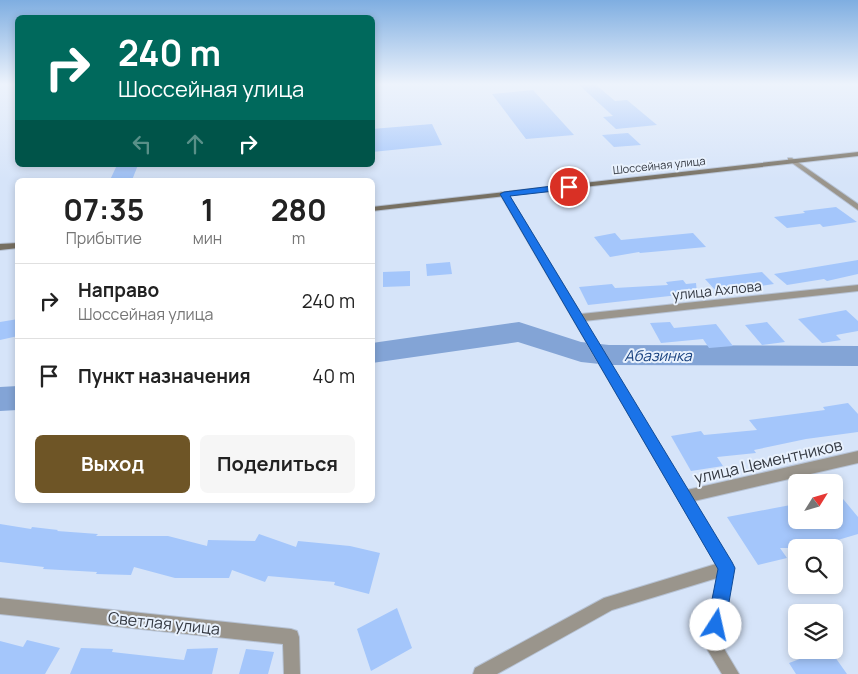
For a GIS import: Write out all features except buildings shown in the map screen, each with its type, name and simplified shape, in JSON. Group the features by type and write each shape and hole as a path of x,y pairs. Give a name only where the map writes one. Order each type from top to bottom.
{"main road":[{"name":"Шоссейная улица","path":"375,205 858,153"},
{"name":"Шоссейная улица","path":"375,209 792,160"},
{"path":"0,247 15,245"},
{"path":"0,252 15,250"}],"street":[{"path":"792,160 858,208"},
{"path":"504,194 580,318 726,568 712,644 731,674"},
{"name":"улица Ахлова","path":"580,318 858,288"},
{"name":"улица Цементников","path":"684,497 858,457"},
{"path":"481,674 609,604 726,568"},
{"name":"Светлая улица","path":"0,606 291,637 292,674"}],"waterway":[{"name":"Абазинка","path":"375,353 519,332 581,352 609,355 858,356"},
{"name":"Абазинка","path":"0,399 15,398"}],"route":[{"path":"569,187 504,194 580,318 726,568 716,625"}]}
